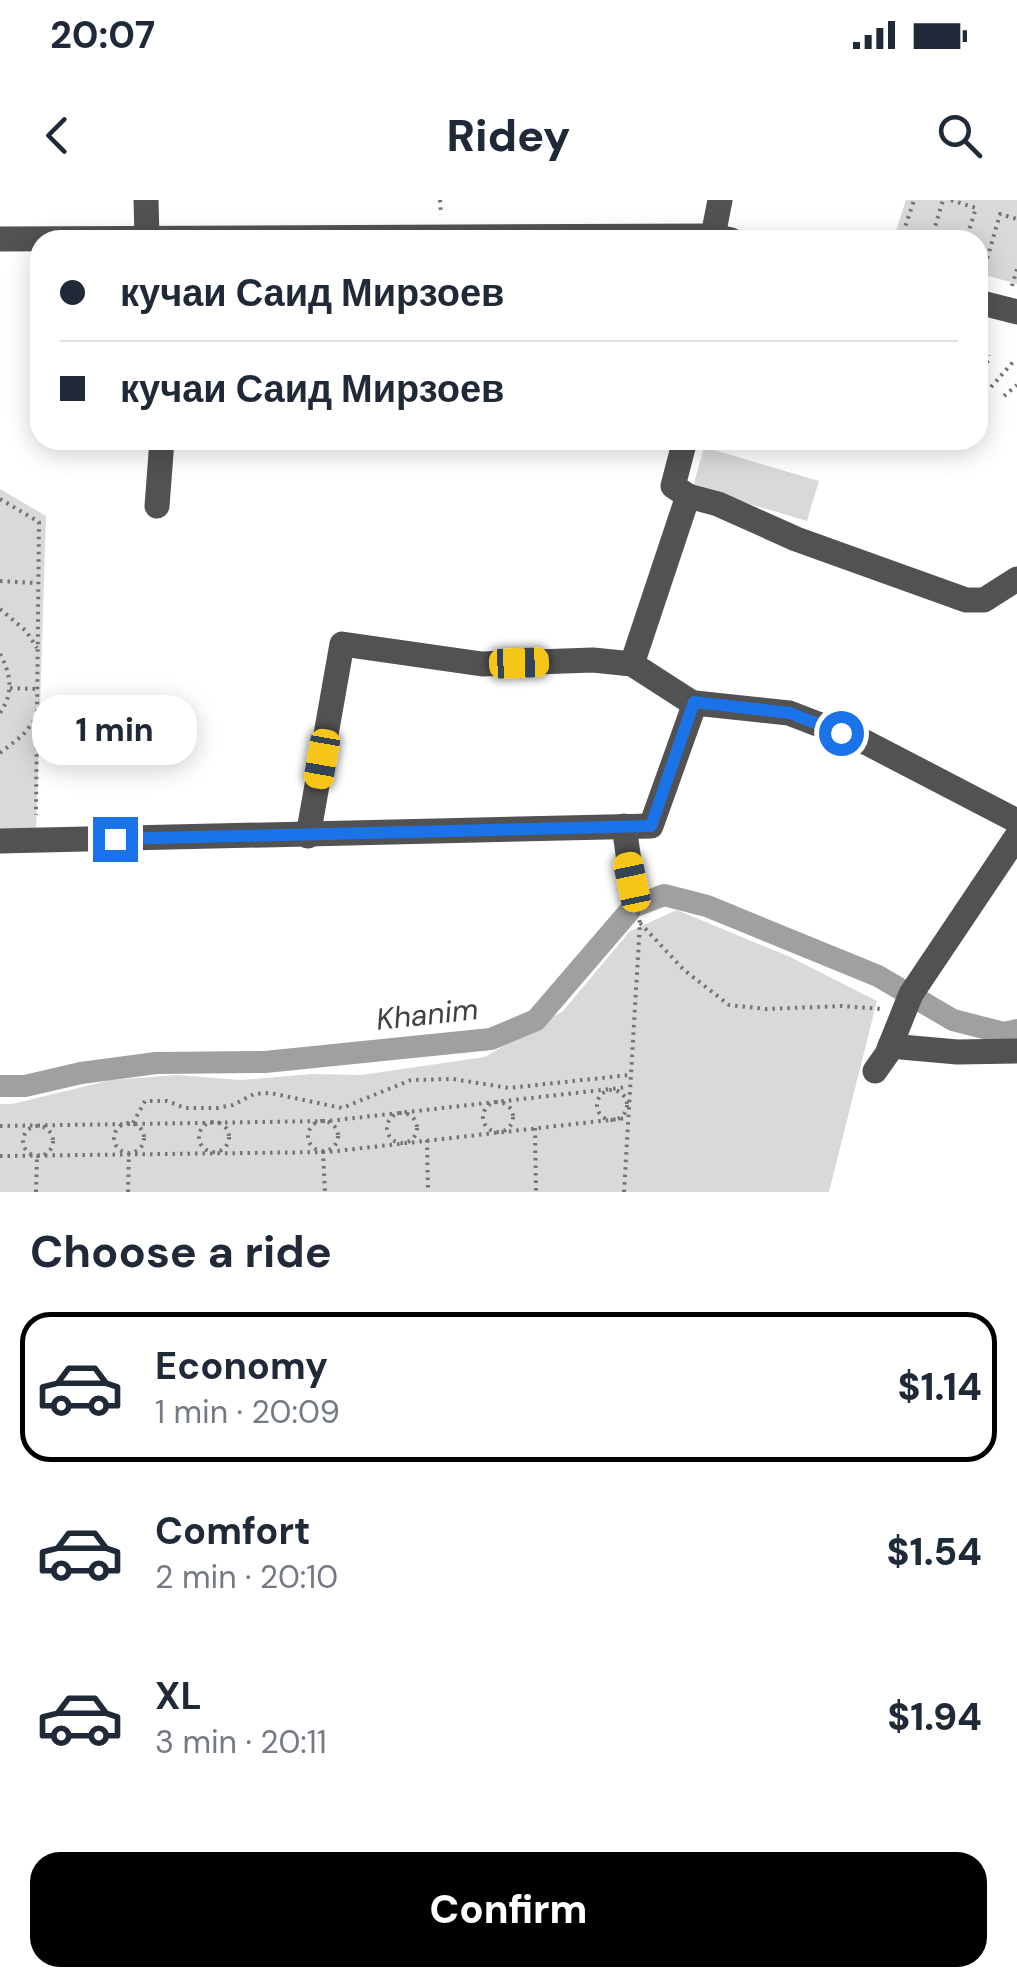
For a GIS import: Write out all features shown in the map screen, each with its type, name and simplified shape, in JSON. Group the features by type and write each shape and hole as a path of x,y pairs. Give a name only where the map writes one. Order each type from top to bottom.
{"street":[{"path":"146,200 147,230"},
{"path":"720,200 722,230"},
{"path":"0,239 30,239"},
{"path":"988,301 1014,299"},
{"path":"157,506 161,450"},
{"path":"682,450 673,486 688,496 718,504 796,539 966,600 984,600 1017,579"},
{"path":"632,664 688,496"},
{"path":"308,836 342,644 482,664 593,660 632,664 691,702"},
{"path":"0,841 651,826 694,702 790,713 867,743 1017,821"},
{"path":"624,826 632,882"},
{"path":"875,1071 912,994 1017,836"},
{"path":"890,1046 1017,1052"}],"path":[{"path":"904,230 914,200"},
{"path":"934,230 944,200"},
{"path":"951,200 976,208 969,230"},
{"path":"988,254 1000,214 1017,219"},
{"path":"1014,299 1017,269"},
{"path":"988,359 989,355"},
{"path":"991,387 1013,362"},
{"path":"1004,396 1017,385"},
{"path":"0,499 38,522 36,814"},
{"path":"0,582 37,584"},
{"path":"0,609 26,631 38,650"},
{"path":"0,654 9,671 10,688 0,713"},
{"path":"10,688 37,689"},
{"path":"0,753 23,735 36,717"},
{"path":"624,1192 640,923 684,970 729,1005 904,1011"},
{"path":"133,1123 146,1100 156,1099 185,1108 217,1108 233,1106 254,1094 270,1093 342,1108 411,1080 453,1078 510,1088 629,1075"},
{"path":"0,1126 324,1121 628,1087"},
{"path":"610,1089 624,1095 628,1105 617,1119 603,1116 598,1108 598,1098 610,1089"},
{"path":"496,1102 510,1108 513,1117 510,1126 497,1132 488,1129 482,1116 487,1106 496,1102"},
{"path":"323,1106 324,1121"},
{"path":"400,1113 410,1115 417,1128 414,1137 402,1143 389,1136 387,1126 391,1117 400,1113"},
{"path":"0,1156 323,1151 627,1118"},
{"path":"324,1121 336,1127 339,1136 332,1148 323,1151 311,1144 308,1134 313,1125 324,1121"},
{"path":"217,1122 230,1137 223,1150 214,1152 202,1146 199,1136 203,1126 217,1122"},
{"path":"133,1123 141,1128 145,1138 142,1147 129,1153 117,1146 114,1137 122,1124 133,1123"},
{"path":"36,1125 50,1131 53,1140 47,1153 38,1156 25,1149 23,1139 27,1130 36,1125"},
{"path":"534,1128 536,1192"},
{"path":"427,1140 428,1192"},
{"path":"323,1151 325,1192"},
{"path":"128,1192 129,1153"},
{"path":"36,1192 38,1156"}],"shaded area":[{"path":"906,200 1017,200 1017,284 988,276 988,230 896,230"},
{"path":"703,450 819,481 807,521 693,487"},
{"path":"0,489 46,516 36,834 0,836"},
{"path":"677,910 790,957 877,1001 829,1192 0,1192 0,1104 111,1080 177,1075 241,1080 311,1074 361,1075 485,1057 563,1011 630,931"}],"waterway":[{"name":"Khanim","path":"0,1086 25,1086 81,1073 156,1063 265,1062 491,1039 536,1020 633,907 664,895 707,906 878,976 953,1020 1004,1033 1017,1030"}],"route":[{"path":"115,839 651,826 694,702 790,713 841,733"}]}
